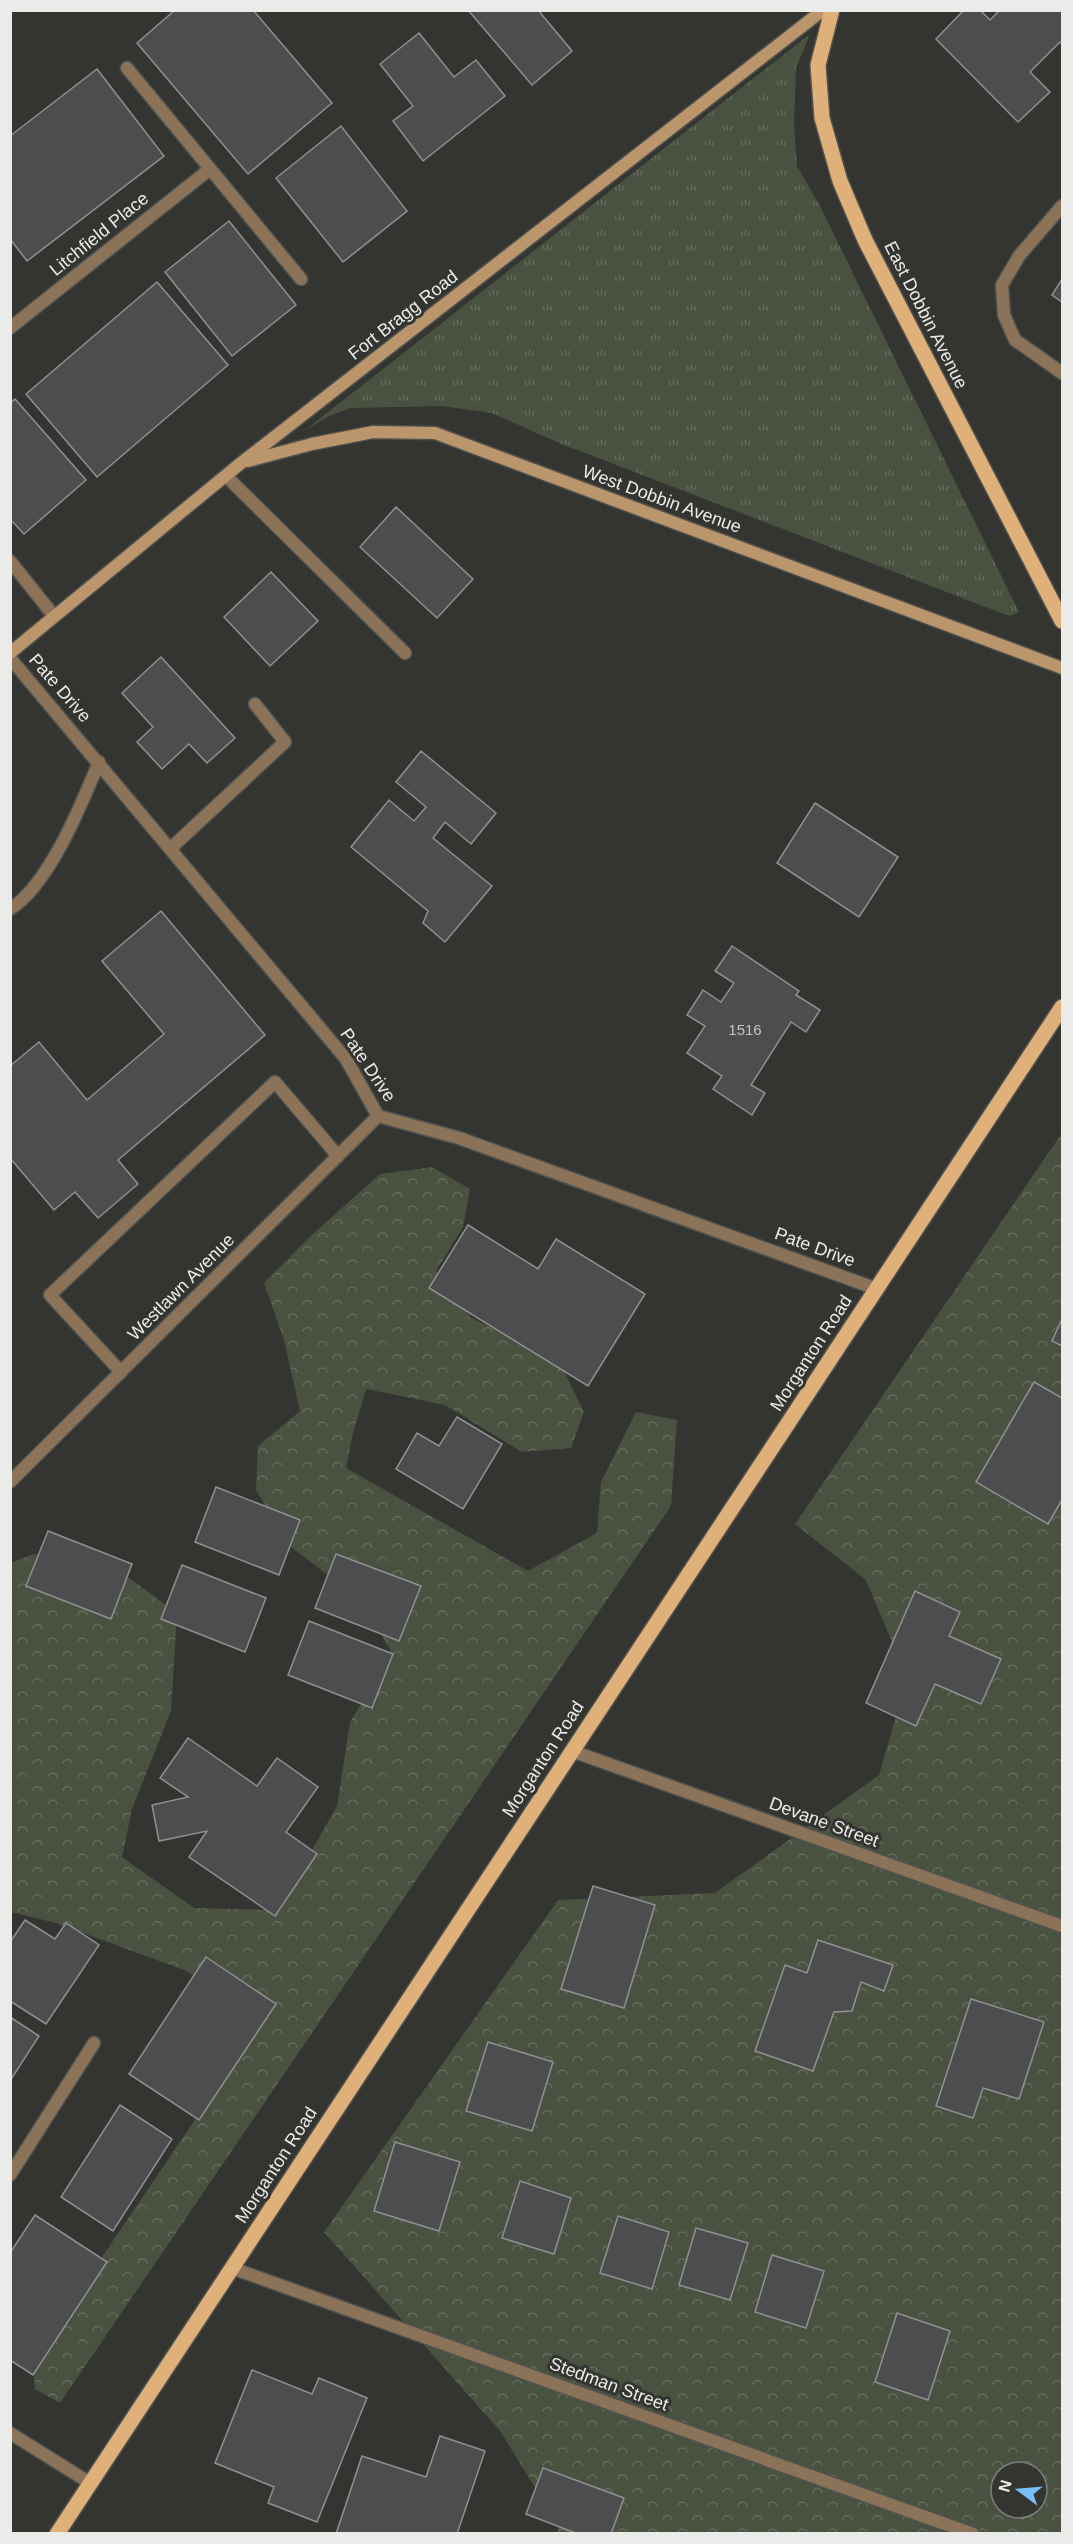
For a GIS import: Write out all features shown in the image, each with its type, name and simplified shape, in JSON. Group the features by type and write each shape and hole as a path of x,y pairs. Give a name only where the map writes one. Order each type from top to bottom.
{"main road":[{"name":"Fort Bragg Road","path":"10,653 241,464 823,10"},
{"name":"East Dobbin Avenue","path":"832,10 818,65 822,118 840,181 865,240 1062,621"},
{"name":"West Dobbin Avenue","path":"241,464 312,444 373,432 435,434 1062,668"},
{"name":"Morganton Road","path":"57,2534 1062,1007"}],"street":[{"path":"127,68 301,279"},
{"name":"Litchfield Place","path":"10,328 210,169"},
{"path":"1062,206 1019,256 1002,285 1004,315 1015,340 1062,373"},
{"path":"226,476 405,653"},
{"path":"10,561 54,616"},
{"name":"Pate Drive","path":"10,658 346,1059 378,1116 459,1138 877,1289"},
{"path":"171,848 285,742 255,704"},
{"path":"10,909 23,901 51,861 81,805 99,762"},
{"path":"121,1372 50,1295 275,1082 338,1156"},
{"name":"Westlawn Avenue","path":"10,1482 378,1116"},
{"name":"Devane Street","path":"572,1751 1062,1926"},
{"path":"10,2175 94,2043"},
{"name":"Stedman Street","path":"232,2268 974,2534"},
{"path":"10,2433 90,2483"}],"green space":[{"path":"810,34 796,68 794,124 797,166 820,206 1019,612 1009,616 559,443 492,413 441,406 350,408 327,417 304,431"},
{"path":"1062,1133 1062,2533 557,2533 559,2526 500,2431 324,2232 558,1900 715,1893 879,1775 907,1678 866,1580 795,1524"},
{"path":"432,1167 470,1189 463,1227 436,1271 470,1317 559,1361 584,1412 571,1448 522,1452 445,1405 366,1389 353,1433 346,1468 528,1571 597,1533 601,1482 636,1412 677,1420 671,1506 60,2403 35,2389 33,2359 234,2062 253,2009 184,1970 56,1923 11,1912 10,1563 34,1554 129,1578 177,1613 171,1711 132,1809 122,1857 194,1908 278,1910 337,1806 350,1722 392,1653 362,1601 291,1547 256,1490 258,1446 300,1411 284,1340 264,1283 315,1232 380,1174"}],"building":[{"path":"175,10 253,10 332,103 248,174 137,43"},
{"path":"468,10 538,10 572,51 532,85"},
{"path":"964,10 980,10 990,20 1000,10 1062,10 1062,44 1060,42 1030,72 1050,92 1018,122 936,39"},
{"path":"419,33 454,77 476,60 505,96 423,161 393,121 413,106 380,64"},
{"path":"97,69 164,156 27,261 10,239 10,136"},
{"path":"341,126 407,211 343,262 276,178"},
{"path":"229,221 296,305 232,356 165,272"},
{"path":"1062,279 1062,302 1052,295"},
{"path":"157,282 228,365 97,477 26,394"},
{"path":"15,399 86,480 24,534 10,519 10,403"},
{"path":"396,507 473,579 437,618 360,547"},
{"path":"271,572 318,621 270,666 224,617"},
{"path":"161,657 235,738 207,763 189,744 162,769 137,742 153,727 122,693"},
{"path":"421,751 496,813 471,844 445,822 433,838 492,886 445,942 423,923 428,911 351,847 389,800 414,821 426,807 396,782"},
{"path":"815,803 898,857 859,917 777,863"},
{"path":"161,911 265,1035 118,1160 138,1184 98,1218 75,1192 54,1210 10,1158 10,1066 39,1042 87,1100 164,1034 102,961"},
{"path":"732,946 799,991 796,995 820,1010 806,1032 791,1022 751,1085 765,1093 752,1115 713,1089 722,1076 687,1053 705,1026 687,1015 703,990 721,1002 734,983 715,971"},
{"path":"468,1225 538,1269 556,1239 645,1294 588,1386 429,1288"},
{"path":"1062,1319 1062,1346 1052,1341"},
{"path":"1034,1382 1062,1398 1062,1500 1048,1524 976,1482"},
{"path":"457,1417 502,1444 463,1509 396,1469 417,1433 439,1446"},
{"path":"216,1487 300,1520 279,1575 195,1542"},
{"path":"48,1531 132,1564 111,1619 26,1586"},
{"path":"336,1554 421,1586 399,1641 315,1608"},
{"path":"182,1565 266,1598 245,1652 161,1619"},
{"path":"915,1591 960,1612 949,1636 1001,1659 981,1704 935,1684 916,1726 866,1703"},
{"path":"309,1621 393,1654 372,1708 288,1675"},
{"path":"188,1738 257,1786 277,1758 318,1787 286,1832 317,1854 275,1916 189,1857 207,1831 159,1841 152,1805 188,1797 160,1778"},
{"path":"593,1886 655,1905 624,2008 561,1989"},
{"path":"25,1920 55,1939 66,1923 99,1945 46,2024 10,2001 10,1942"},
{"path":"818,1940 893,1965 884,1991 861,1982 852,2011 834,2012 813,2071 755,2051 785,1965 807,1973"},
{"path":"206,1957 276,2004 199,2120 129,2074"},
{"path":"971,1999 1044,2022 1019,2099 983,2088 973,2118 936,2106"},
{"path":"10,2017 39,2036 10,2081"},
{"path":"488,2042 553,2062 532,2131 466,2111"},
{"path":"120,2105 172,2139 113,2231 61,2197"},
{"path":"395,2142 460,2162 439,2231 374,2211"},
{"path":"520,2181 571,2198 554,2254 502,2238"},
{"path":"35,2215 107,2262 33,2375 10,2360 10,2253"},
{"path":"618,2216 669,2232 652,2289 600,2273"},
{"path":"696,2228 748,2243 730,2300 679,2285"},
{"path":"772,2255 824,2271 806,2328 755,2312"},
{"path":"897,2313 950,2331 928,2400 875,2382"},
{"path":"252,2370 312,2394 319,2378 367,2398 317,2522 268,2503 274,2487 215,2463"},
{"path":"440,2436 485,2451 457,2534 336,2534 362,2456 426,2477"},
{"path":"543,2468 624,2498 611,2534 578,2534 526,2514"}]}
